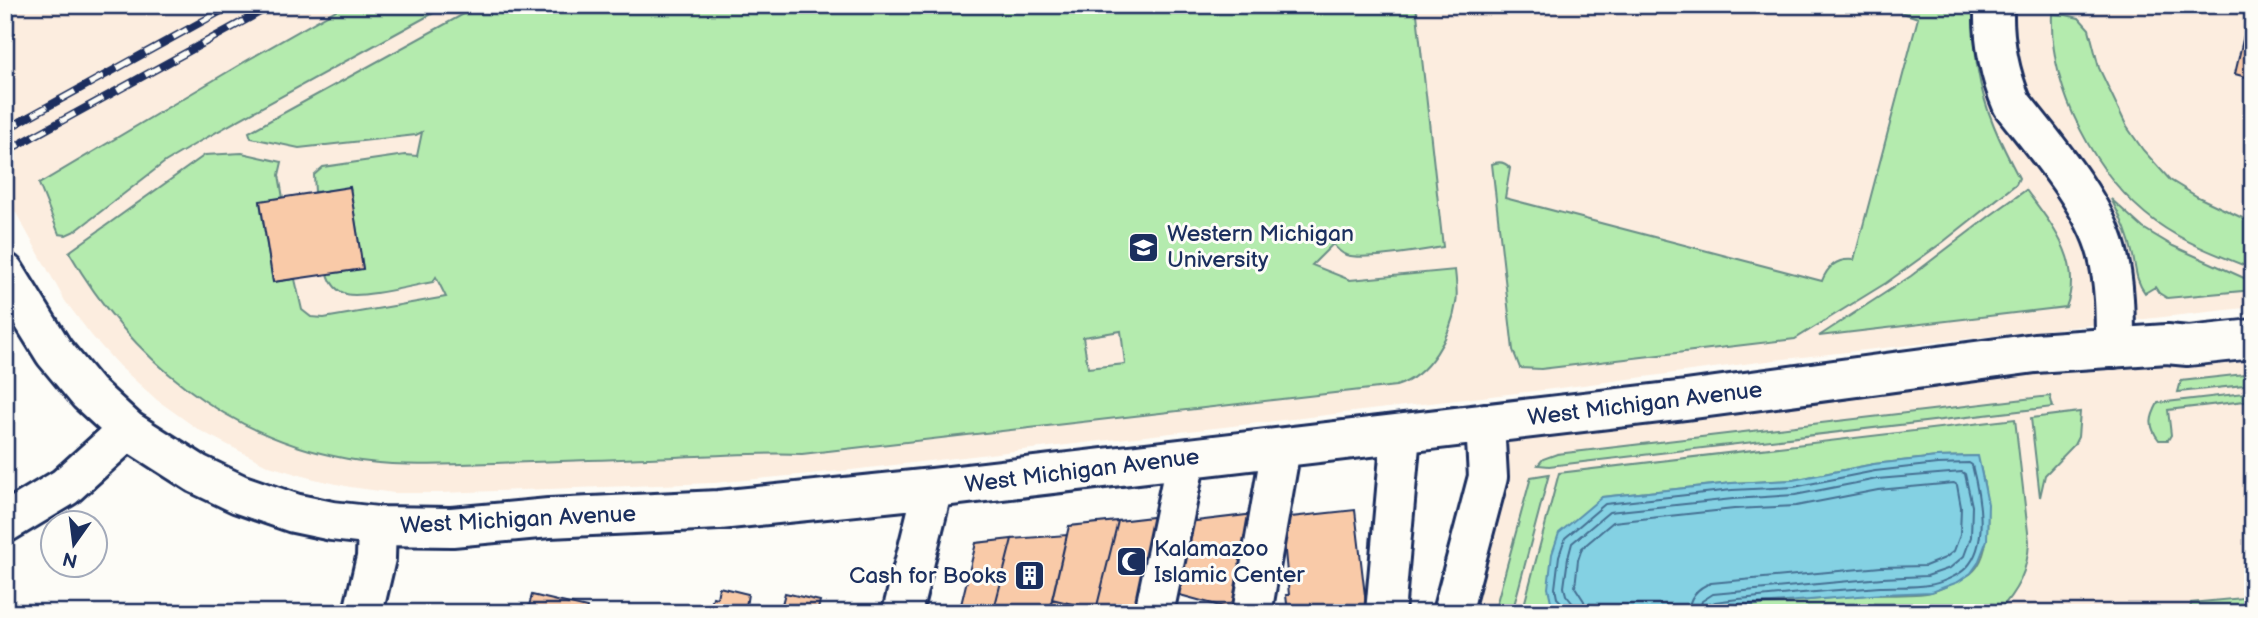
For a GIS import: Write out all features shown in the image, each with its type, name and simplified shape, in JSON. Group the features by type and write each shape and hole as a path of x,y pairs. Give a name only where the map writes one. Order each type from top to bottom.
{"street":[{"path":"1994,5 1997,53 2012,104 2092,214 2107,249 2115,307 2115,348"},
{"name":"West Michigan Avenue","path":"5,274 54,352 88,393 128,429 197,474 239,494 294,513 377,526 452,527 696,512 933,488 1401,434 1686,400 2035,353 2167,344 2188,346 2253,339"},
{"path":"1452,613 1488,477 1485,423"},
{"path":"5,523 65,487 128,429"},
{"path":"1385,613 1401,434"},
{"path":"1252,613 1281,448"},
{"path":"1154,613 1186,459"},
{"path":"902,613 933,488"},
{"path":"363,613 376,558 377,526"}],"shaded area":[{"name":"Western Michigan University","path":"5,5 2253,5 2253,307 1775,360 1552,389 851,470 714,483 394,493 350,487 269,466 199,430 157,400 119,366 92,336 65,301 5,193"},
{"path":"2253,336 2253,613 1452,613 1485,423"}],"green space":[{"path":"345,5 448,5 202,140 165,162 77,230 66,235 59,234 39,184"},
{"path":"480,5 1416,5 1443,247 1355,257 1344,254 1333,244 1312,265 1350,280 1455,270 1456,303 1444,341 1436,353 1419,373 1396,386 802,454 763,453 440,465 366,462 303,448 261,432 222,412 185,387 121,326 93,290 69,252 205,155 242,153 282,162 279,175 283,198 260,202 273,282 295,279 302,310 311,317 324,318 446,297 436,277 433,282 363,295 346,294 337,289 328,274 363,269 350,188 315,192 314,175 323,167 405,155 417,156 422,132 416,135 299,148 251,138 249,132","holes":["1121,331 1125,364 1088,368 1083,337"]},
{"path":"1902,5 1972,5 1976,54 1984,99 2019,178 2016,184 1886,283 1795,339 1541,369 1520,368 1513,350 1492,164 1502,163 1510,168 1505,198 1822,281 1834,264 1843,260 1854,260 1918,18 1900,12"},
{"path":"2052,14 2079,18 2089,29 2099,68 2127,127 2170,180 2198,197 2253,223 2253,269 2167,230 2134,204 2114,181 2080,130 2068,101 2053,43"},
{"path":"2026,190 2054,230 2068,259 2071,275 2066,307 1819,336 1911,276"},
{"path":"2111,199 2143,228 2173,246 2253,282 2253,290 2167,298 2155,287 2145,293 2138,280 2127,234"},
{"path":"2253,373 2253,384 2178,392 2181,381"},
{"path":"2253,392 2253,400 2168,410 2171,435 2168,440 2159,440 2153,430 2152,418 2158,403"},
{"path":"2050,396 2053,407 1549,466 1538,465 1543,459 1557,454"},
{"path":"2080,412 2078,437 2074,445 2045,475 2040,497 2031,418"},
{"path":"2015,419 2028,552 2020,580 1997,613 1690,613 1866,595 1925,593 1940,589 1970,574 1979,564 1987,535 1984,483 1977,456 1937,457 1874,464 1793,480 1732,483 1602,497 1556,609 1567,613 1522,613 1559,473"},
{"path":"1549,474 1512,613 1494,613 1531,477"},
{"path":"2253,597 2253,609 2246,613 2190,613 2191,603"}],"water":[{"path":"1978,456 1988,504 1987,540 1971,573 1958,582 1931,592 1747,605 1690,613 1567,613 1556,609 1551,601 1548,588 1552,554 1559,533 1602,497 1732,483 1793,480 1874,464 1937,457"}],"building":[{"path":"2253,5 2253,79 2235,74"},
{"path":"350,187 363,269 273,282 260,201"},
{"path":"1355,510 1367,613 1288,613 1286,595 1289,595 1282,518"},
{"path":"1255,514 1231,609 1169,592 1188,522"},
{"name":"Kalamazoo Islamic Center","path":"1161,516 1141,613 1049,613 1052,599 1096,610 1118,521"},
{"path":"1118,521 1096,610 1052,599 1069,526"},
{"name":"Cash for Books","path":"1067,535 1049,613 993,613 1012,539"},
{"path":"1012,539 993,613 959,613 976,543"},
{"path":"719,587 748,594 745,613 709,613"},
{"path":"785,593 820,601 817,613 773,613 774,610 780,612"},
{"path":"532,595 587,608 586,613 527,613"}],"railway":[{"path":"5,130 232,5"},
{"path":"5,152 273,5"}],"place":[{"name":"Western Michigan University","path":"1144,247"},
{"name":"Kalamazoo Islamic Center","path":"1131,562"},
{"name":"Cash for Books","path":"1030,576"}]}
